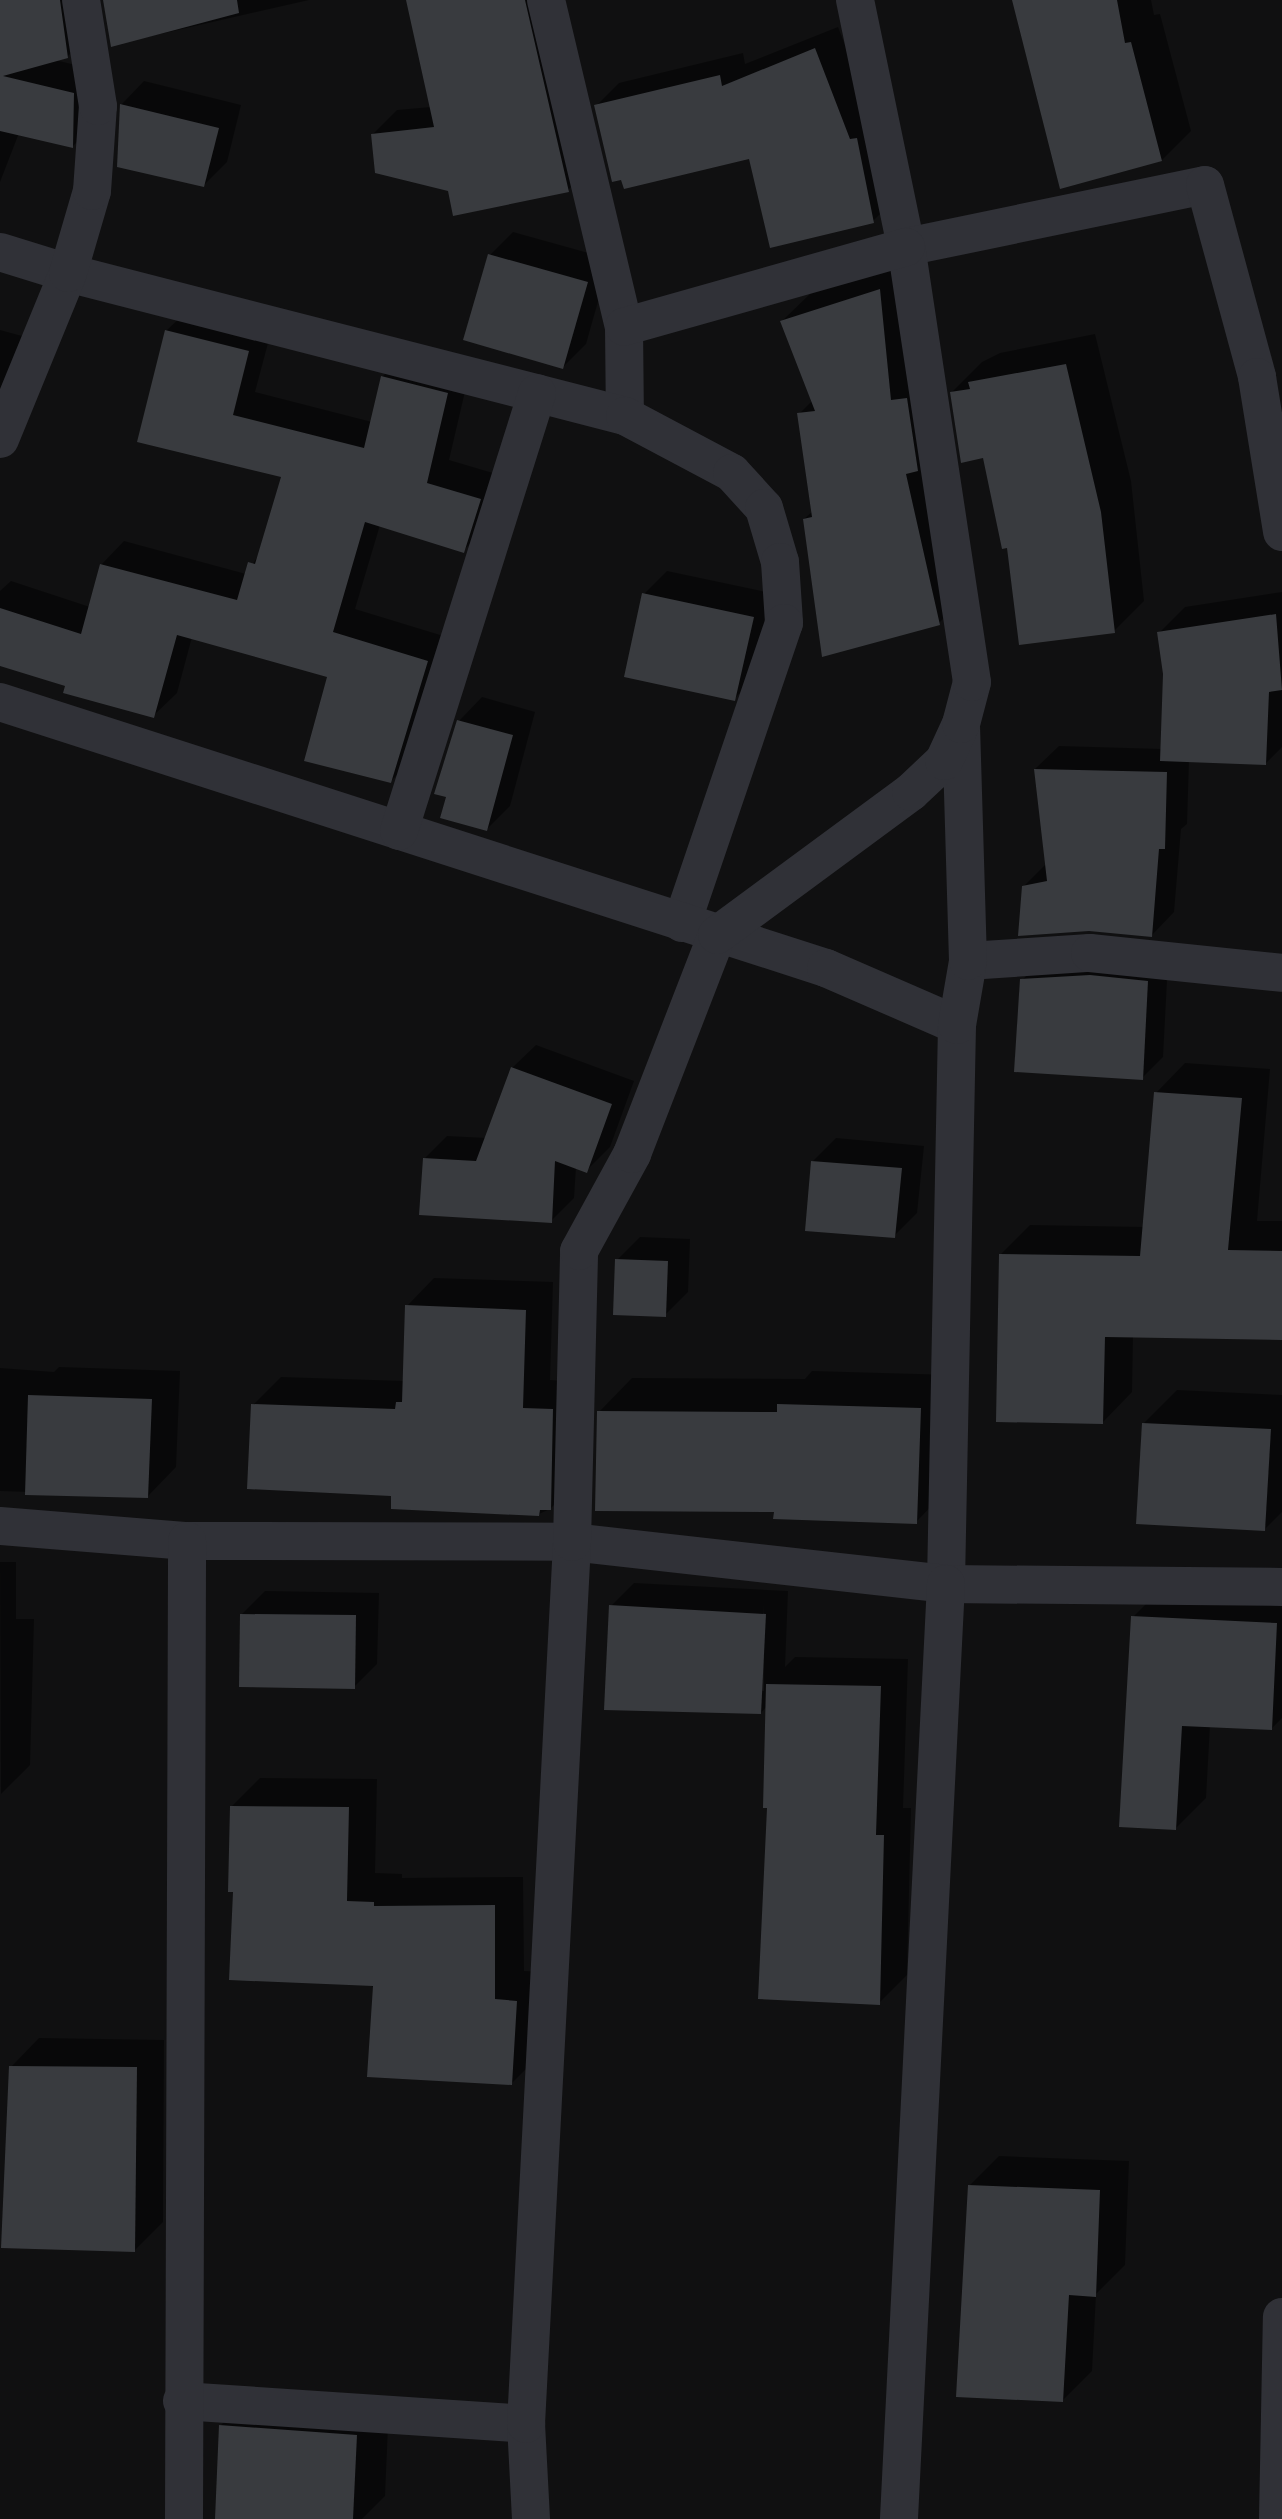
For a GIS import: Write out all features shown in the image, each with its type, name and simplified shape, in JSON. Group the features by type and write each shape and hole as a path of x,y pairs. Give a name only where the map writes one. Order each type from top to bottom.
{"street":[{"path":"0,439 68,273 92,191 98,106 82,0"},
{"path":"546,0 624,327 625,416"},
{"path":"700,929 911,792 944,761 961,724 972,682 906,247 855,0"},
{"path":"624,327 906,247 1205,185 1269,376 1282,532"},
{"path":"0,252 68,273 625,416 732,473 764,508 780,562 783,623 700,929 632,1154 579,1251 572,1542 526,2424 531,2519"},
{"path":"399,831 537,393"},
{"path":"0,702 826,968 957,1026"},
{"path":"899,2519 946,1584 957,1026 968,961 961,724"},
{"path":"968,961 1090,953 1282,973"},
{"path":"0,1526 187,1541 572,1542 946,1584 1282,1587"},
{"path":"184,2519 182,2402 187,1541"},
{"path":"1278,2519 1282,2317"},
{"path":"182,2402 526,2424"}],"building":[{"path":"0,0 60,0 68,58 3,76 74,93 73,148 0,131"},
{"path":"103,0 237,0 239,13 111,47"},
{"path":"406,0 525,0 569,192 453,216 448,191 375,173 371,134 434,127"},
{"path":"1012,0 1117,0 1125,43 1131,42 1162,161 1060,189"},
{"path":"815,48 850,139 857,138 874,223 770,248 749,159 624,189 621,180 612,182 594,105 720,75 722,86"},
{"path":"120,104 219,128 204,187 117,167"},
{"path":"488,254 588,282 563,369 463,340"},
{"path":"880,289 891,400 907,398 918,471 906,474 940,625 822,657 803,519 812,517 797,413 815,411 780,321"},
{"path":"165,330 249,351 233,415 364,448 381,376 448,393 427,483 481,499 464,553 365,522 333,632 428,661 391,783 304,761 327,677 177,635 154,718 63,693 65,686 0,666 0,608 81,634 100,564 237,600 248,562 255,564 281,477 137,442"},
{"path":"1066,364 1101,512 1115,633 1019,645 1007,548 1002,549 983,458 961,463 950,392 970,389 968,382"},
{"path":"642,593 754,617 735,701 624,677"},
{"path":"1276,614 1282,690 1269,692 1266,765 1160,761 1163,674 1157,632"},
{"path":"457,720 513,735 487,831 440,818 446,797 434,794"},
{"path":"1034,769 1167,772 1165,849 1159,849 1152,937 1089,931 1018,936 1022,886 1047,881"},
{"path":"1090,975 1148,981 1143,1080 1014,1072 1020,979"},
{"path":"511,1067 612,1104 587,1173 555,1161 552,1223 419,1215 423,1158 476,1161"},
{"path":"1154,1092 1242,1098 1228,1250 1282,1251 1282,1340 1105,1337 1103,1424 996,1422 999,1254 1140,1256"},
{"path":"811,1161 902,1168 895,1238 805,1231"},
{"path":"615,1259 668,1261 666,1317 613,1315"},
{"path":"405,1305 526,1310 523,1408 553,1409 551,1510 540,1510 539,1516 391,1509 391,1496 247,1489 251,1404 395,1409 396,1402 402,1402"},
{"path":"28,1395 152,1399 148,1498 25,1495"},
{"path":"777,1404 921,1408 917,1524 773,1519 774,1512 595,1511 597,1411 777,1412"},
{"path":"1142,1423 1271,1429 1265,1531 1136,1524"},
{"path":"609,1605 766,1614 761,1714 604,1710"},
{"path":"240,1614 356,1615 355,1689 239,1687"},
{"path":"1131,1616 1277,1623 1272,1730 1182,1726 1176,1830 1119,1827"},
{"path":"766,1684 881,1686 876,1835 884,1835 880,2005 758,1999 767,1808 763,1808"},
{"path":"230,1806 349,1807 347,1901 374,1902 374,1906 495,1905 495,1999 517,2001 512,2085 367,2077 373,1986 229,1980 233,1892 228,1892"},
{"path":"9,2066 137,2067 135,2252 1,2248"},
{"path":"968,2185 1100,2190 1096,2297 1069,2295 1063,2402 956,2397"},
{"path":"219,2425 357,2435 353,2519 215,2519"}]}
